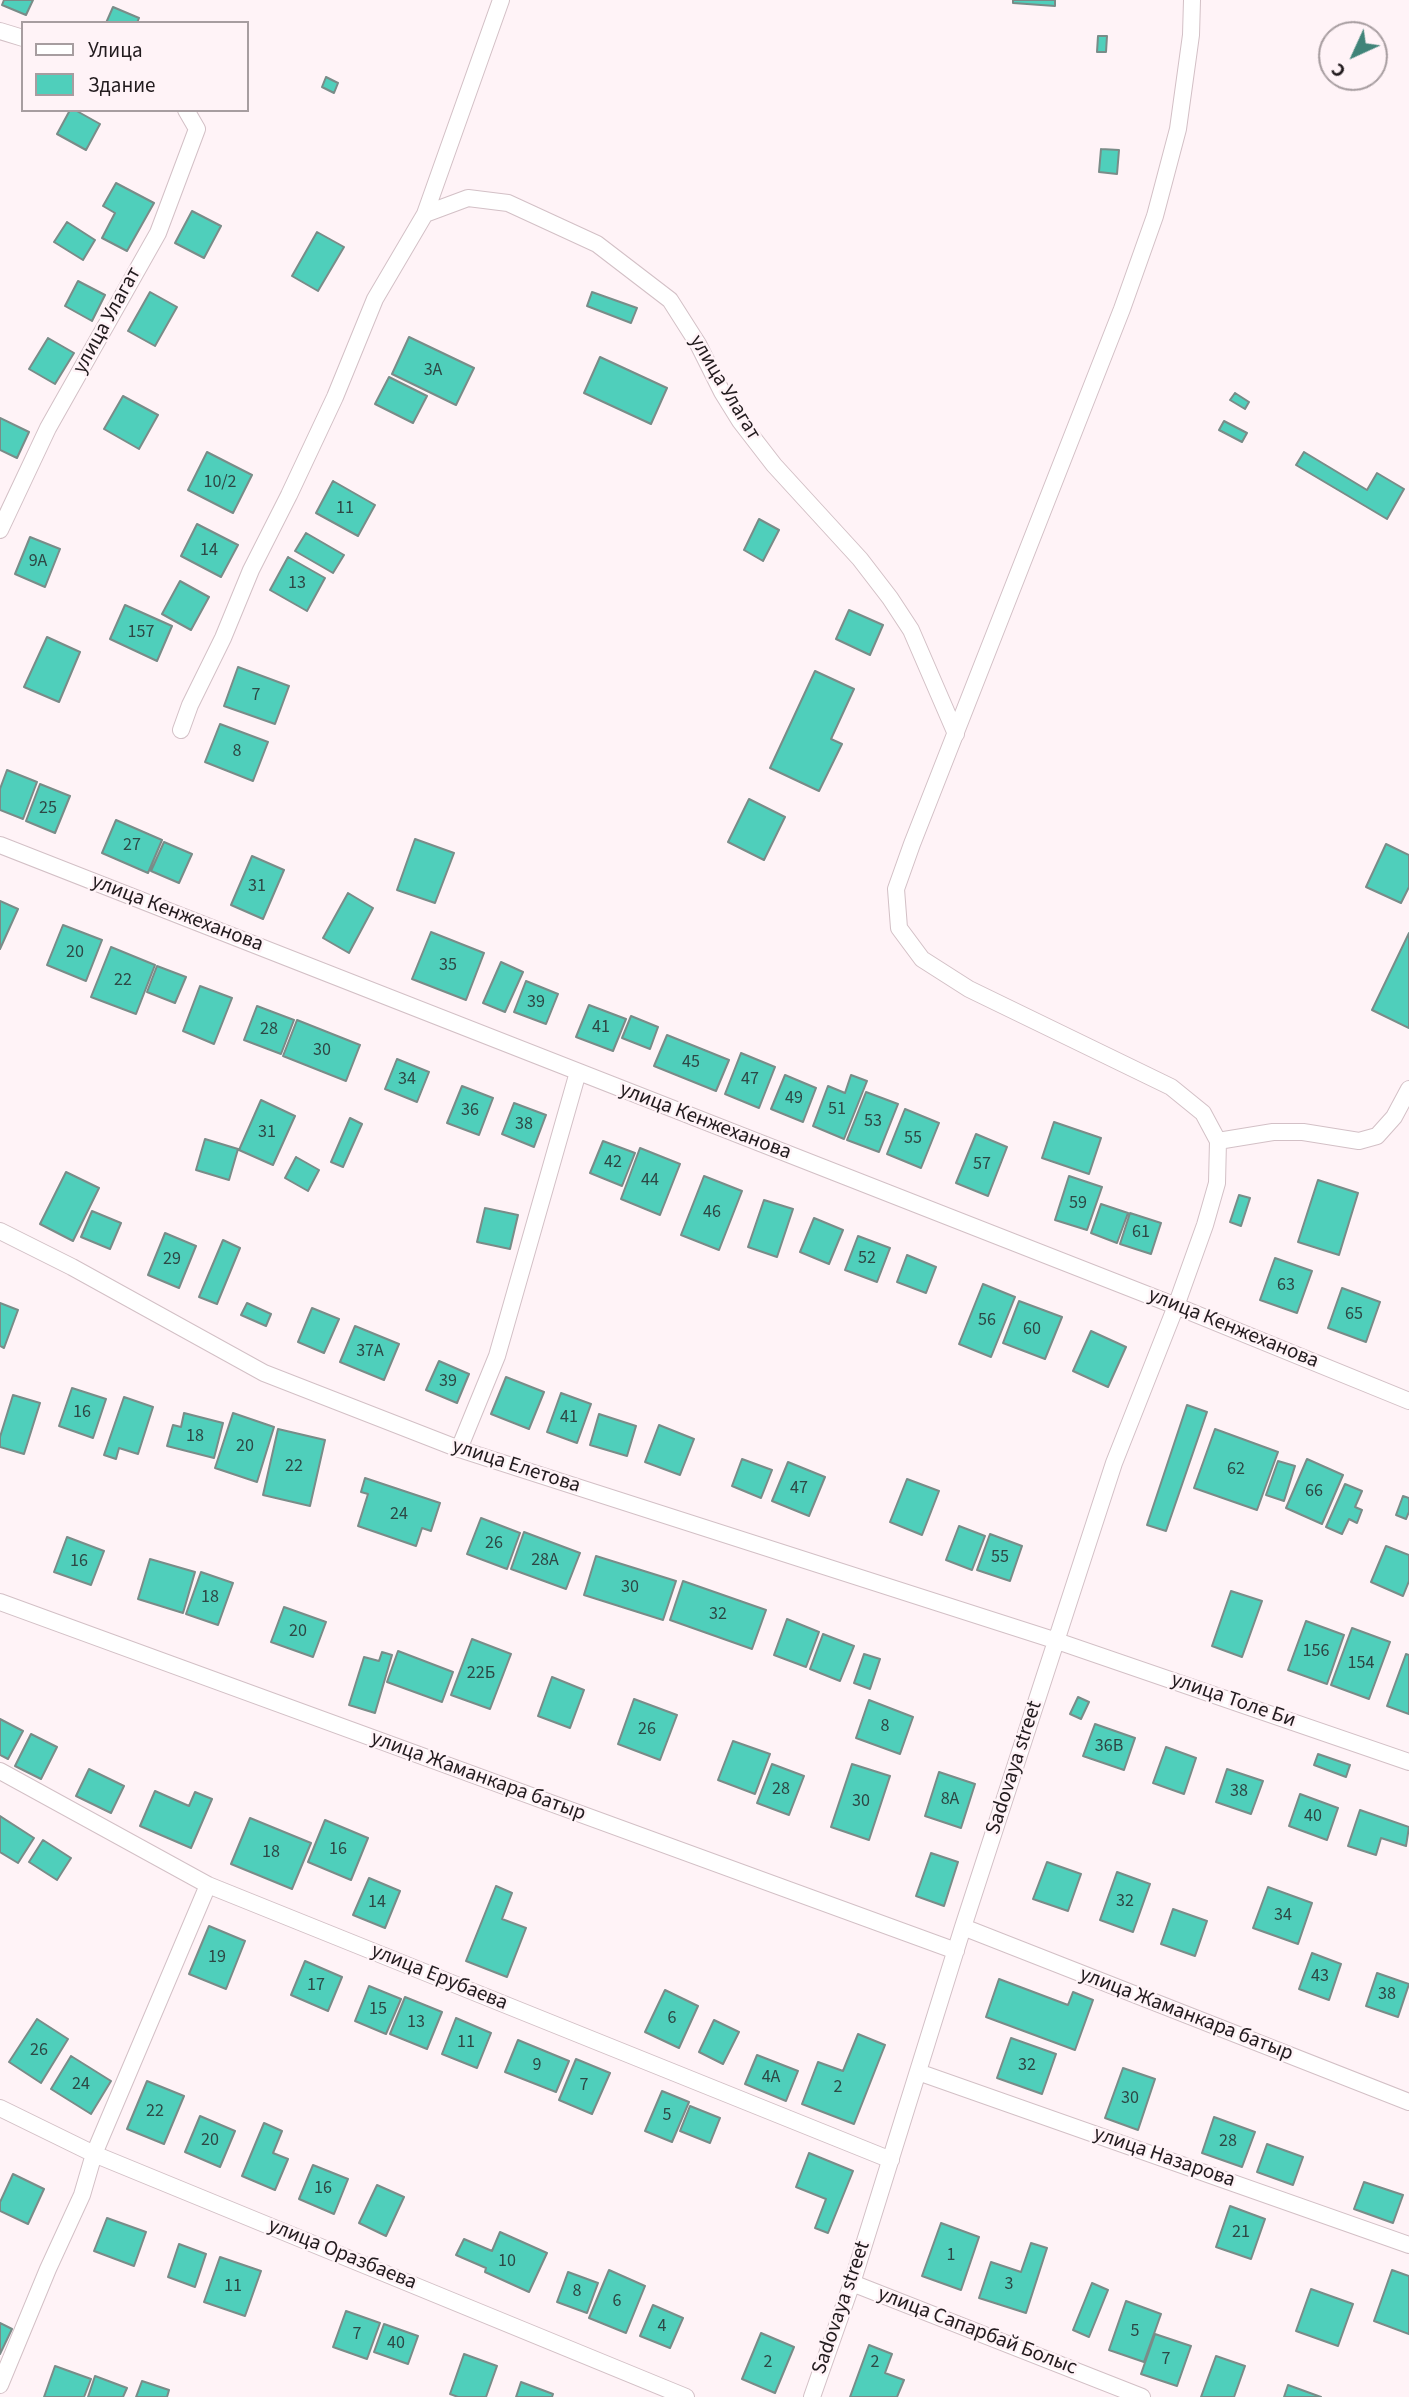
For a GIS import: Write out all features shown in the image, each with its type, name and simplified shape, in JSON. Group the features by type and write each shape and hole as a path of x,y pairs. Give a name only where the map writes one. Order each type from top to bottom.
{"street":[{"path":"181,730 251,570 335,397 375,299 425,214 501,0"},
{"path":"1192,0 1191,35 1178,129 1155,216 1122,309 897,888 899,928 922,959 970,989 1171,1087 1203,1113 1218,1141 1273,1132 1303,1132 1359,1141 1377,1136 1394,1117 1409,1089"},
{"path":"0,31 21,37"},
{"name":"улица Улагат","path":"0,530 48,428 158,233 197,129 187,112"},
{"name":"улица Улагат","path":"425,214 468,198 508,203 597,244 670,300 698,344 740,421 774,465 859,559 911,630 956,734"},
{"name":"улица Кенжеханова","path":"0,845 1176,1306 1409,1401"},
{"path":"459,1449 497,1356 578,1072"},
{"name":"Sadovaya street","path":"812,2397 852,2283 963,1927 1114,1463 1205,1225 1217,1183 1218,1141"},
{"name":"улица Елетова","path":"0,1231 72,1267 264,1373 459,1449 1057,1641"},
{"name":"улица Жаманкара батыр","path":"0,1602 957,1951"},
{"name":"улица Толе Би","path":"1057,1641 1409,1762"},
{"name":"улица Ерубаева","path":"0,1771 208,1885 891,2160"},
{"path":"0,2385 82,2195 94,2154 208,1885"},
{"name":"улица Жаманкара батыр","path":"963,1927 1409,2102"},
{"name":"улица Назарова","path":"918,2072 1409,2245"},
{"name":"улица Оразбаева","path":"0,2108 94,2154 686,2397"},
{"name":"улица Cапарбай Болыс","path":"852,2283 1142,2397"}],"building":[{"path":"4,0 33,0 26,15 2,5"},
{"path":"1013,0 1055,0 1055,6 1013,3"},
{"path":"113,7 139,18 138,21 107,21"},
{"path":"1098,36 1107,36 1106,52 1097,52"},
{"path":"326,77 338,83 334,93 322,87"},
{"path":"69,112 79,112 100,124 86,150 57,134"},
{"path":"1101,149 1119,150 1117,174 1099,172"},
{"path":"116,183 154,203 127,251 102,238 115,213 103,206"},
{"path":"192,211 221,226 204,258 175,243"},
{"path":"67,222 95,240 83,260 54,242"},
{"path":"317,232 344,247 318,291 292,276"},
{"path":"78,281 105,295 92,321 65,306"},
{"path":"150,292 177,307 155,346 128,331"},
{"path":"592,292 637,308 631,323 587,306"},
{"path":"409,337 474,368 456,405 392,374"},
{"path":"48,338 74,353 55,384 29,369"},
{"path":"600,357 667,388 651,424 584,393"},
{"path":"389,377 427,396 413,423 375,404"},
{"path":"1235,393 1249,402 1245,409 1230,400"},
{"path":"123,396 158,415 139,449 104,429"},
{"path":"0,418 29,432 17,458 0,450"},
{"path":"1224,421 1247,433 1242,442 1219,430"},
{"path":"207,452 252,475 233,513 188,490"},
{"path":"1304,452 1367,490 1377,473 1404,489 1387,519 1296,465"},
{"path":"333,481 375,505 358,536 316,513"},
{"path":"759,519 779,530 763,561 744,550"},
{"path":"197,524 238,545 221,577 181,556"},
{"path":"306,533 344,555 333,573 295,551"},
{"path":"30,537 60,549 45,587 15,574"},
{"path":"288,557 325,578 307,611 270,590"},
{"path":"180,581 209,597 191,630 162,614"},
{"path":"125,605 172,626 157,661 110,639"},
{"path":"849,610 883,625 870,655 836,639"},
{"path":"47,637 80,652 59,702 24,687"},
{"path":"238,667 289,686 275,724 224,706"},
{"path":"815,671 854,689 831,739 842,744 819,791 770,768"},
{"path":"220,724 268,742 253,781 205,762"},
{"path":"7,770 37,782 23,819 0,810 0,789"},
{"path":"40,784 70,796 55,833 26,821"},
{"path":"749,799 785,817 764,860 728,842"},
{"path":"116,820 162,840 148,873 102,853"},
{"path":"415,839 454,853 435,903 397,890"},
{"path":"164,842 192,854 179,883 151,871"},
{"path":"1386,844 1409,855 1409,887 1401,903 1366,887"},
{"path":"252,856 284,870 263,919 231,905"},
{"path":"348,893 373,908 349,953 323,938"},
{"path":"0,901 18,909 0,949"},
{"path":"63,925 102,940 86,981 47,965"},
{"path":"431,932 484,953 466,1000 412,979"},
{"path":"1409,933 1409,1028 1372,1010"},
{"path":"111,947 155,965 136,1014 91,997"},
{"path":"501,962 523,972 505,1012 483,1003"},
{"path":"157,966 186,977 175,1003 147,992"},
{"path":"526,981 558,994 546,1024 514,1012"},
{"path":"200,986 232,998 214,1044 183,1031"},
{"path":"589,1005 626,1019 613,1051 576,1037"},
{"path":"257,1006 294,1020 281,1054 244,1040"},
{"path":"631,1016 658,1027 650,1049 622,1038"},
{"path":"297,1020 360,1045 346,1081 283,1056"},
{"path":"667,1035 729,1060 716,1091 654,1066"},
{"path":"741,1053 775,1067 759,1108 725,1094"},
{"path":"397,1059 429,1072 417,1102 385,1089"},
{"path":"785,1075 816,1088 803,1122 771,1109"},
{"path":"851,1075 867,1081 844,1139 813,1126 828,1086 845,1093"},
{"path":"462,1086 493,1098 479,1135 447,1123"},
{"path":"866,1092 898,1104 879,1152 847,1140"},
{"path":"261,1100 295,1116 273,1165 239,1150"},
{"path":"514,1103 546,1115 534,1147 502,1134"},
{"path":"905,1109 939,1123 921,1168 887,1154"},
{"path":"350,1118 362,1124 343,1167 331,1162"},
{"path":"1054,1122 1101,1138 1089,1174 1042,1158"},
{"path":"976,1134 1007,1147 988,1196 956,1183"},
{"path":"205,1139 238,1149 229,1180 196,1170"},
{"path":"603,1141 635,1153 622,1186 590,1173"},
{"path":"640,1148 680,1164 660,1215 621,1199"},
{"path":"296,1157 319,1170 308,1191 285,1178"},
{"path":"66,1172 99,1188 73,1241 40,1224"},
{"path":"704,1176 742,1191 719,1250 681,1235"},
{"path":"1069,1176 1102,1187 1087,1230 1055,1220"},
{"path":"1318,1180 1358,1193 1339,1255 1298,1242"},
{"path":"1239,1195 1250,1198 1241,1226 1230,1222"},
{"path":"764,1200 793,1209 777,1257 748,1247"},
{"path":"1101,1204 1128,1213 1117,1243 1091,1233"},
{"path":"485,1208 518,1215 510,1249 477,1242"},
{"path":"92,1211 121,1223 110,1249 81,1237"},
{"path":"1130,1213 1161,1223 1151,1254 1120,1244"},
{"path":"814,1218 843,1230 829,1264 800,1252"},
{"path":"165,1233 196,1246 179,1288 148,1275"},
{"path":"858,1236 890,1248 877,1282 845,1270"},
{"path":"223,1240 240,1248 217,1304 199,1297"},
{"path":"907,1255 936,1267 926,1293 897,1282"},
{"path":"1275,1258 1312,1271 1297,1313 1260,1300"},
{"path":"983,1284 1015,1297 991,1357 959,1344"},
{"path":"1342,1288 1380,1302 1366,1342 1328,1328"},
{"path":"1019,1301 1062,1317 1045,1359 1003,1343"},
{"path":"0,1303 18,1310 4,1348 0,1346"},
{"path":"247,1303 271,1314 266,1326 241,1315"},
{"path":"312,1308 339,1319 324,1353 298,1342"},
{"path":"355,1326 399,1344 384,1380 340,1362"},
{"path":"1091,1331 1126,1347 1108,1387 1073,1371"},
{"path":"439,1361 469,1374 457,1403 426,1390"},
{"path":"506,1377 544,1392 529,1429 491,1414"},
{"path":"72,1388 106,1399 93,1438 59,1426"},
{"path":"561,1393 591,1404 577,1443 547,1432"},
{"path":"13,1395 40,1403 24,1454 0,1447 0,1437"},
{"path":"124,1397 153,1407 138,1454 119,1448 116,1459 104,1455"},
{"path":"1187,1405 1207,1412 1166,1531 1147,1525"},
{"path":"184,1413 223,1423 214,1458 167,1446 173,1425 181,1427"},
{"path":"233,1413 274,1427 257,1482 215,1468"},
{"path":"599,1414 636,1426 627,1456 590,1445"},
{"path":"659,1425 694,1439 680,1475 645,1462"},
{"path":"278,1429 325,1440 310,1506 263,1495"},
{"path":"1215,1429 1278,1452 1257,1510 1194,1488"},
{"path":"742,1459 772,1470 761,1498 732,1486"},
{"path":"1307,1459 1343,1475 1322,1524 1286,1508"},
{"path":"1278,1461 1295,1466 1284,1501 1266,1495"},
{"path":"788,1462 825,1477 809,1516 772,1501"},
{"path":"365,1478 440,1503 431,1531 422,1528 416,1546 358,1526 368,1494 361,1492"},
{"path":"907,1479 939,1491 922,1535 890,1522"},
{"path":"1345,1484 1362,1491 1355,1507 1362,1510 1357,1523 1349,1519 1342,1534 1326,1527"},
{"path":"1403,1496 1409,1498 1406,1519 1396,1515"},
{"path":"481,1518 520,1533 507,1569 467,1554"},
{"path":"959,1526 985,1536 972,1570 946,1560"},
{"path":"524,1532 580,1553 566,1589 511,1569"},
{"path":"990,1534 1022,1546 1010,1581 977,1570"},
{"path":"67,1537 104,1551 91,1585 54,1572"},
{"path":"1386,1546 1409,1555 1409,1581 1403,1596 1371,1582"},
{"path":"596,1556 676,1581 663,1620 584,1595"},
{"path":"150,1559 195,1572 183,1613 138,1599"},
{"path":"201,1572 233,1583 218,1625 186,1614"},
{"path":"683,1581 766,1610 752,1649 670,1620"},
{"path":"1231,1591 1262,1601 1242,1657 1212,1646"},
{"path":"284,1607 326,1622 313,1657 271,1642"},
{"path":"787,1619 819,1632 806,1667 774,1655"},
{"path":"1306,1621 1344,1635 1327,1684 1288,1670"},
{"path":"1352,1628 1390,1642 1369,1699 1331,1685"},
{"path":"823,1634 854,1646 840,1681 810,1669"},
{"path":"472,1639 511,1654 490,1709 451,1695"},
{"path":"398,1651 453,1672 442,1702 387,1682"},
{"path":"382,1652 392,1655 375,1713 349,1705 364,1657 379,1661"},
{"path":"864,1654 880,1659 870,1689 854,1683"},
{"path":"1406,1654 1409,1655 1409,1714 1387,1706"},
{"path":"552,1677 584,1690 570,1728 538,1716"},
{"path":"1078,1697 1089,1702 1081,1719 1070,1714"},
{"path":"634,1699 677,1715 660,1760 618,1744"},
{"path":"869,1700 913,1717 900,1754 856,1738"},
{"path":"0,1719 23,1731 8,1759 0,1755"},
{"path":"1095,1724 1135,1738 1124,1770 1083,1756"},
{"path":"31,1734 57,1747 41,1779 15,1766"},
{"path":"733,1741 770,1754 755,1794 718,1780"},
{"path":"1166,1747 1196,1758 1184,1794 1153,1783"},
{"path":"1318,1754 1350,1765 1346,1777 1314,1765"},
{"path":"772,1764 804,1776 789,1815 757,1803"},
{"path":"852,1764 890,1776 869,1840 831,1827"},
{"path":"89,1769 124,1786 111,1813 76,1796"},
{"path":"1227,1769 1263,1781 1251,1814 1216,1802"},
{"path":"939,1772 975,1784 961,1828 925,1816"},
{"path":"155,1791 189,1806 195,1792 212,1799 191,1848 140,1826"},
{"path":"1300,1794 1338,1808 1327,1840 1289,1826"},
{"path":"1360,1810 1409,1827 1406,1846 1381,1838 1376,1855 1348,1846"},
{"path":"0,1816 34,1838 18,1863 0,1852"},
{"path":"250,1818 311,1843 292,1889 231,1864"},
{"path":"325,1820 368,1838 351,1880 308,1862"},
{"path":"43,1840 71,1858 57,1880 29,1862"},
{"path":"931,1853 958,1862 944,1906 916,1896"},
{"path":"1047,1862 1081,1874 1068,1911 1033,1899"},
{"path":"1117,1872 1150,1884 1133,1932 1100,1920"},
{"path":"369,1878 400,1891 385,1928 353,1915"},
{"path":"496,1886 512,1893 502,1919 526,1928 507,1977 466,1961"},
{"path":"1268,1887 1312,1903 1298,1944 1253,1928"},
{"path":"1173,1909 1207,1921 1195,1956 1161,1944"},
{"path":"209,1926 245,1941 226,1989 189,1974"},
{"path":"1312,1953 1341,1964 1329,2000 1299,1989"},
{"path":"305,1961 342,1977 328,2011 291,1995"},
{"path":"1377,1973 1409,1984 1398,2017 1366,2006"},
{"path":"999,1979 1068,2005 1073,1992 1093,2000 1075,2050 986,2017"},
{"path":"369,1986 401,1999 386,2034 355,2021"},
{"path":"665,1990 698,2006 679,2048 645,2032"},
{"path":"405,1997 442,2012 427,2049 390,2034"},
{"path":"456,2018 491,2033 477,2068 442,2054"},
{"path":"37,2019 68,2039 41,2083 9,2062"},
{"path":"714,2020 739,2032 723,2064 699,2052"},
{"path":"858,2034 885,2045 854,2124 802,2104 818,2062 843,2071"},
{"path":"1011,2038 1056,2054 1042,2094 997,2078"},
{"path":"518,2040 569,2061 556,2092 505,2072"},
{"path":"757,2055 798,2071 786,2101 745,2084"},
{"path":"71,2056 111,2081 91,2114 51,2089"},
{"path":"576,2059 610,2073 592,2114 559,2100"},
{"path":"1123,2068 1155,2079 1138,2130 1105,2118"},
{"path":"147,2081 184,2096 164,2144 127,2129"},
{"path":"662,2091 689,2102 672,2142 645,2131"},
{"path":"690,2106 720,2118 710,2143 680,2131"},
{"path":"200,2116 235,2131 220,2167 185,2152"},
{"path":"1214,2117 1255,2132 1242,2167 1202,2153"},
{"path":"264,2123 282,2131 273,2153 288,2159 275,2190 242,2176"},
{"path":"1267,2144 1303,2157 1293,2185 1257,2172"},
{"path":"809,2153 853,2171 828,2233 815,2228 826,2199 796,2187"},
{"path":"313,2165 348,2179 334,2214 299,2199"},
{"path":"13,2174 44,2189 28,2224 0,2211 0,2202"},
{"path":"1364,2182 1403,2195 1393,2223 1354,2209"},
{"path":"377,2185 404,2197 386,2236 359,2223"},
{"path":"1230,2206 1265,2219 1251,2259 1216,2247"},
{"path":"107,2218 146,2232 134,2266 94,2251"},
{"path":"941,2223 979,2237 961,2290 922,2276"},
{"path":"500,2232 547,2253 529,2292 456,2255 464,2239 492,2251"},
{"path":"1031,2243 1047,2248 1026,2313 979,2298 991,2262 1021,2272"},
{"path":"179,2244 206,2254 195,2287 168,2277"},
{"path":"220,2257 261,2271 245,2316 204,2302"},
{"path":"609,2270 645,2286 626,2333 589,2318"},
{"path":"1392,2270 1409,2276 1409,2334 1374,2321"},
{"path":"568,2272 598,2283 587,2313 557,2302"},
{"path":"1092,2283 1108,2290 1089,2337 1073,2330"},
{"path":"1311,2289 1353,2304 1338,2346 1296,2331"},
{"path":"1126,2301 1161,2314 1144,2362 1109,2350"},
{"path":"653,2305 683,2318 670,2348 640,2336"},
{"path":"346,2311 380,2323 367,2359 333,2347"},
{"path":"0,2323 12,2329 0,2354"},
{"path":"384,2324 418,2336 408,2364 374,2352"},
{"path":"761,2333 794,2347 775,2393 742,2379"},
{"path":"1155,2334 1191,2346 1177,2386 1141,2374"},
{"path":"869,2345 892,2354 885,2373 904,2380 897,2397 850,2397"},
{"path":"464,2354 497,2366 486,2397 458,2397 450,2394"},
{"path":"1216,2356 1245,2366 1234,2397 1201,2397"},
{"path":"55,2366 91,2379 84,2397 44,2397"},
{"path":"95,2376 127,2388 123,2397 88,2397"},
{"path":"142,2381 169,2390 167,2397 136,2397"},
{"path":"521,2382 553,2394 552,2397 516,2397"},
{"path":"1288,2385 1321,2397 1284,2397"}]}
